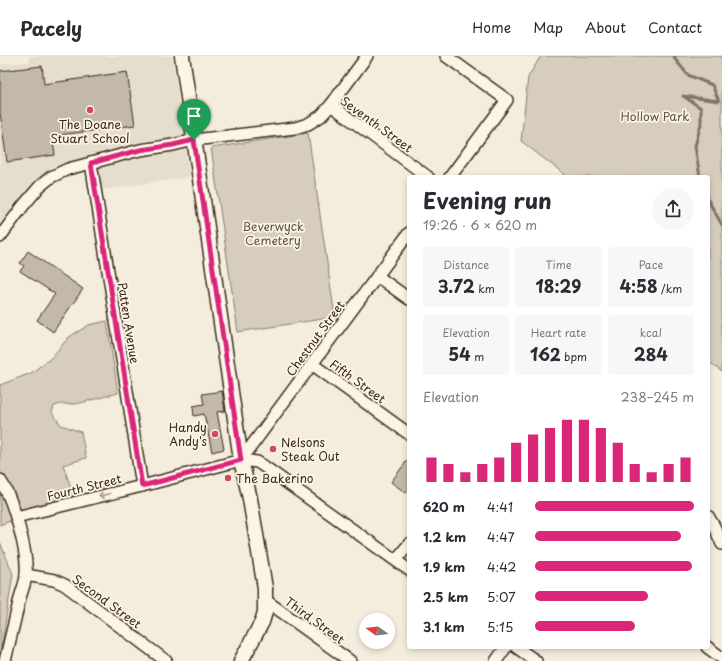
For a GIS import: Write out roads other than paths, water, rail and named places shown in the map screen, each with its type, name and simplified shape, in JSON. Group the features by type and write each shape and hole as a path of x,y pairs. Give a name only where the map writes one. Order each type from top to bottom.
{"street":[{"path":"182,56 241,460 250,499 265,588 266,600 262,622 241,661"},
{"path":"331,106 367,56"},
{"path":"446,56 507,100 451,175"},
{"name":"Seventh Street","path":"0,237 40,186 51,177 68,169 140,150 194,140 295,128 308,124 321,116 331,106 425,175"},
{"name":"Patten Avenue","path":"91,163 142,486"},
{"name":"Chestnut Street","path":"241,460 407,236"},
{"path":"377,276 407,298"},
{"name":"Fifth Street","path":"312,364 407,433"},
{"name":"Fourth Street","path":"16,517 241,460 257,462 407,568"},
{"path":"0,480 16,517 26,559 26,575 5,661"},
{"path":"710,519 722,544"},
{"path":"396,560 407,546"},
{"name":"Second Street","path":"26,575 54,580 65,585 166,661"},
{"name":"Third Street","path":"266,600 350,661"},
{"path":"496,661 505,649"},
{"path":"519,649 536,661"},
{"path":"710,649 722,658"}],"waterway":[{"path":"675,56 674,58 688,75 712,85 719,101 683,96 701,108 701,124 695,146 700,175"},
{"path":"710,204 722,225"}],"place":[{"name":"The Doane Stuart School","path":"90,110"},
{"name":"Handy Andy's","path":"215,434"},
{"name":"Nelsons Steak Out","path":"273,449"},
{"name":"The Bakerino","path":"228,478"}],"park label":[{"name":"Hollow Park","path":"655,116"},
{"name":"Beverwyck Cemetery","path":"273,233"}]}
